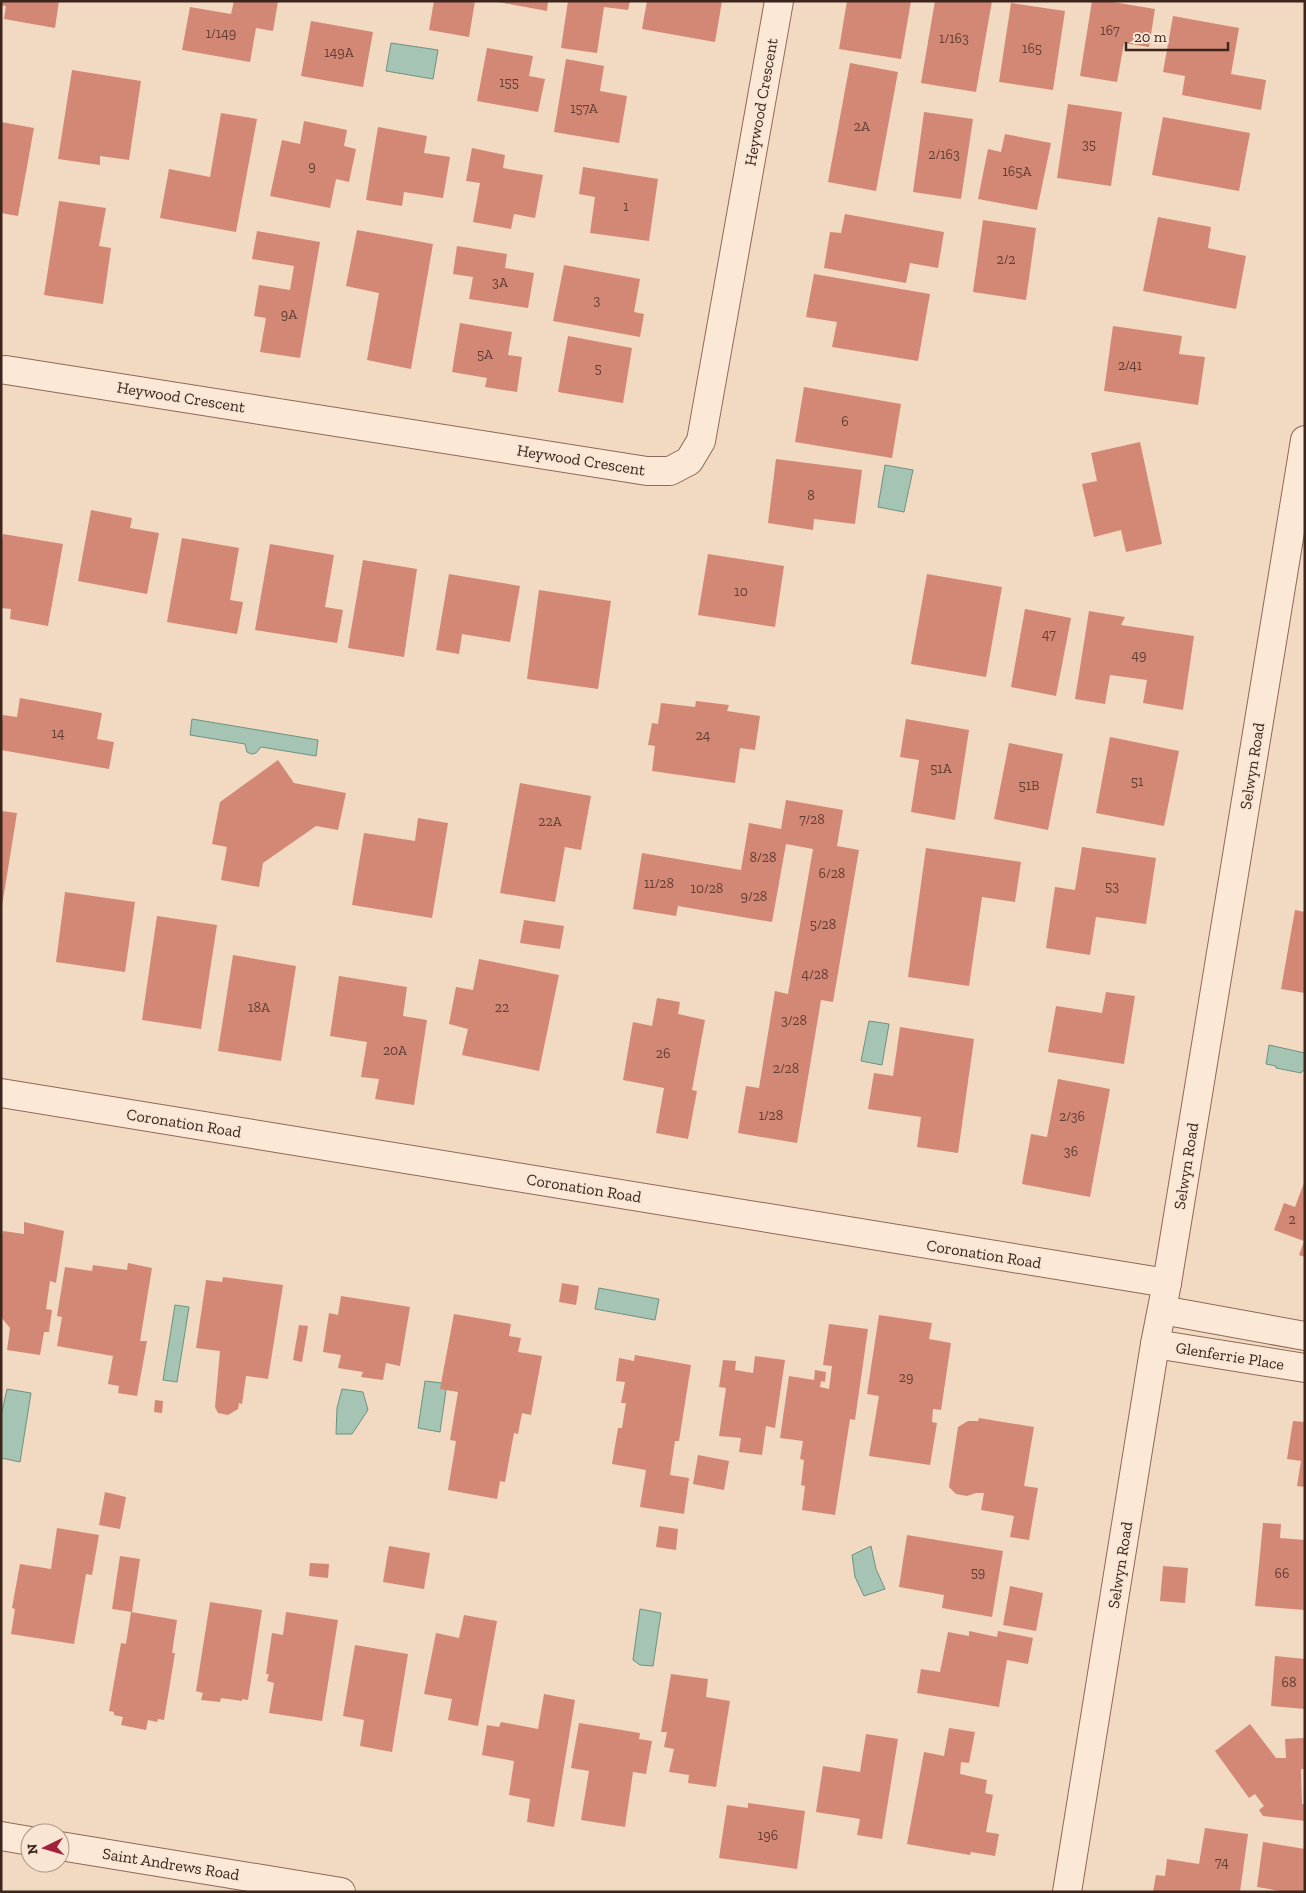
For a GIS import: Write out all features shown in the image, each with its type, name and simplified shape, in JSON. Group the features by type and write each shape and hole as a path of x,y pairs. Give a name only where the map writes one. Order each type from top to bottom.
{"street":[{"name":"Heywood Crescent","path":"6,370 647,471 670,471 689,461 701,441 779,1"},
{"name":"Selwyn Road","path":"1067,1892 1155,1344 1167,1283 1305,440"},
{"name":"Coronation Road","path":"1,1093 1167,1283"},
{"name":"Glenferrie Place","path":"1162,1310 1305,1336"},
{"name":"Glenferrie Place","path":"1155,1344 1305,1368"},
{"path":"1,1836 20,1839"},
{"name":"Saint Andrews Road","path":"70,1848 341,1892"}],"shaded area":[{"path":"391,43 438,50 433,79 386,71"},
{"path":"885,465 913,470 904,512 878,507"},
{"path":"192,719 318,740 316,756 261,747 256,753 251,754 247,752 245,744 190,735"},
{"path":"869,1021 889,1024 882,1065 861,1061"},
{"path":"1269,1045 1305,1053 1305,1071 1301,1073 1266,1064"},
{"path":"599,1288 659,1299 655,1320 595,1309"},
{"path":"175,1305 189,1307 177,1382 163,1380"},
{"path":"425,1381 442,1383 446,1390 440,1432 418,1428"},
{"path":"7,1389 31,1393 20,1462 1,1458 1,1416"},
{"path":"342,1389 363,1392 368,1410 352,1434 336,1434 337,1408"},
{"path":"871,1546 876,1569 885,1589 864,1596 855,1577 852,1555"},
{"path":"640,1609 661,1613 653,1666 640,1665 633,1660"}],"building":[{"path":"1,1 59,1 55,28 4,19 6,6 1,5"},
{"path":"234,1 278,1 273,31 256,28 250,62 182,50 190,7 231,14"},
{"path":"434,1 475,1 469,37 429,30"},
{"path":"493,1 548,1 547,11"},
{"path":"568,1 630,1 628,10 604,7 597,53 561,48"},
{"path":"647,1 722,1 715,42 642,29"},
{"path":"847,1 911,1 901,59 839,49"},
{"path":"935,1 992,1 976,92 921,83"},
{"path":"1092,1 1107,1 1155,9 1149,47 1124,43 1117,82 1080,76"},
{"path":"1011,3 1065,11 1053,90 999,82"},
{"path":"1173,16 1239,28 1231,74 1266,80 1261,110 1182,95 1185,76 1163,72"},
{"path":"311,21 373,32 363,87 301,76"},
{"path":"487,48 533,56 529,76 545,79 538,112 477,101"},
{"path":"566,59 604,66 600,91 627,96 619,143 554,132"},
{"path":"850,63 898,72 876,191 828,182"},
{"path":"72,70 141,81 129,160 100,156 100,165 58,159"},
{"path":"1068,104 1122,112 1111,186 1057,178"},
{"path":"924,112 973,119 961,199 913,192"},
{"path":"221,113 257,119 236,232 160,218 169,169 210,177"},
{"path":"1163,117 1250,133 1239,191 1152,175"},
{"path":"304,121 347,130 344,146 356,149 349,182 336,179 330,208 270,196 282,140 300,144"},
{"path":"1,122 34,128 18,216 1,213"},
{"path":"378,127 427,136 424,153 450,157 443,198 404,192 402,206 366,200"},
{"path":"1005,134 1051,143 1037,210 978,199 988,149 1001,152"},
{"path":"472,148 505,155 503,168 543,175 535,218 514,214 511,229 473,222 480,183 466,181"},
{"path":"583,167 658,179 649,241 590,233 595,197 579,194"},
{"path":"59,201 106,208 99,246 111,248 103,304 44,295"},
{"path":"845,214 944,232 938,268 910,263 906,283 824,268 830,232 841,233"},
{"path":"1158,217 1211,227 1208,248 1246,256 1236,309 1143,291"},
{"path":"983,220 1036,228 1026,300 973,292"},
{"path":"357,230 433,244 411,369 367,360 379,293 346,286"},
{"path":"257,231 320,242 300,358 260,352 266,318 254,316 259,285 290,290 294,266 252,259"},
{"path":"457,246 507,254 505,268 534,273 528,308 469,299 473,277 453,274"},
{"path":"564,265 640,279 634,312 644,314 640,337 553,321"},
{"path":"814,274 930,294 918,361 832,347 837,322 806,317"},
{"path":"460,323 512,332 508,355 522,357 517,392 485,387 487,378 452,372"},
{"path":"1113,326 1182,336 1179,354 1205,357 1198,405 1104,391"},
{"path":"568,336 632,348 623,403 558,392"},
{"path":"804,387 901,404 892,458 795,442"},
{"path":"1140,442 1162,544 1126,552 1121,530 1094,537 1082,484 1097,481 1091,453"},
{"path":"776,459 862,470 855,524 814,519 813,530 768,523"},
{"path":"91,510 132,518 130,528 159,533 147,594 78,581"},
{"path":"3,534 63,544 48,626 10,619 11,609 1,608 1,542"},
{"path":"182,538 239,548 230,600 243,602 237,634 167,622"},
{"path":"270,544 334,555 325,607 343,610 337,643 255,630"},
{"path":"708,554 784,566 775,627 698,615"},
{"path":"363,560 417,569 404,657 348,648"},
{"path":"449,574 520,586 510,642 462,634 459,654 436,650"},
{"path":"927,574 1002,587 986,677 911,664"},
{"path":"539,590 611,601 598,689 527,679"},
{"path":"1025,609 1071,618 1056,696 1011,687"},
{"path":"1089,611 1125,617 1121,625 1194,636 1183,710 1143,703 1147,680 1110,675 1105,704 1075,699"},
{"path":"20,698 102,713 97,739 114,742 109,769 1,750 3,715 17,717"},
{"path":"696,701 729,705 727,711 760,716 755,750 740,748 735,783 652,771 655,746 648,745 652,723 658,724 661,703 695,707"},
{"path":"906,719 969,730 955,820 911,812 919,760 900,757"},
{"path":"1110,737 1179,751 1164,826 1096,813"},
{"path":"1009,743 1063,754 1048,830 994,819"},
{"path":"278,760 294,783 346,793 338,830 316,826 263,863 259,887 221,880 227,847 212,844 220,802"},
{"path":"520,783 591,796 581,850 565,847 555,902 500,893"},
{"path":"786,800 843,810 837,846 859,850 833,1002 821,1000 797,1143 738,1133 746,1086 759,1088 775,991 788,994 813,849 786,844 772,922 678,906 676,916 633,909 642,853 741,870 749,823 781,829"},
{"path":"1,811 17,813 2,906 1,906"},
{"path":"418,818 448,823 432,918 352,905 364,833 415,841"},
{"path":"1082,847 1156,858 1146,924 1096,917 1090,955 1046,948 1055,887 1075,890"},
{"path":"926,848 1021,862 1015,902 982,897 969,986 908,977"},
{"path":"65,892 135,902 125,972 56,962"},
{"path":"1295,910 1305,912 1305,993 1281,989"},
{"path":"157,916 217,925 201,1029 142,1020"},
{"path":"524,920 564,926 560,949 520,943"},
{"path":"233,955 296,966 281,1061 218,1051"},
{"path":"479,959 559,975 539,1071 462,1055 468,1029 449,1024 456,987 473,990"},
{"path":"339,976 407,987 403,1016 427,1020 414,1105 375,1099 379,1079 361,1077 367,1042 330,1036"},
{"path":"1106,992 1135,996 1124,1064 1048,1052 1056,1006 1102,1013"},
{"path":"657,998 680,1002 678,1014 705,1020 692,1090 697,1091 688,1139 656,1133 664,1088 623,1080 633,1022 652,1026"},
{"path":"900,1027 974,1039 958,1153 917,1147 921,1117 868,1109 874,1073 893,1076"},
{"path":"1058,1079 1110,1089 1090,1197 1022,1184 1031,1134 1047,1137"},
{"path":"1305,1180 1305,1257 1299,1255 1304,1241 1274,1230 1284,1203 1295,1207"},
{"path":"24,1222 64,1231 56,1283 50,1281 46,1309 52,1310 49,1332 44,1332 40,1355 7,1350 10,1328 1,1317 1,1241 3,1231 24,1234"},
{"path":"128,1263 152,1268 140,1341 147,1341 137,1396 118,1393 119,1386 108,1384 113,1356 57,1346 62,1317 57,1316 65,1267 92,1271 93,1265 127,1270"},
{"path":"223,1277 283,1285 268,1379 246,1376 242,1404 239,1403 238,1409 228,1415 218,1413 215,1407 220,1351 196,1348 206,1280 222,1282"},
{"path":"562,1283 579,1286 576,1305 559,1302"},
{"path":"341,1296 410,1307 400,1366 386,1363 383,1380 361,1377 363,1372 338,1368 341,1355 323,1352 329,1313 338,1315"},
{"path":"454,1314 511,1324 509,1336 521,1338 518,1352 542,1356 531,1415 522,1413 518,1434 514,1433 505,1482 500,1481 497,1499 448,1490 456,1441 450,1440 458,1392 440,1389"},
{"path":"879,1315 932,1323 929,1339 951,1343 941,1410 933,1409 932,1422 937,1423 930,1465 869,1456 879,1396 867,1394"},
{"path":"829,1324 868,1329 855,1420 850,1419 835,1515 802,1510 805,1486 801,1485 804,1460 800,1459 803,1441 780,1438 789,1376 814,1380 815,1370 826,1372 825,1382 821,1381 820,1387 829,1389 832,1366 823,1365"},
{"path":"299,1325 308,1326 302,1362 293,1360"},
{"path":"635,1355 691,1365 679,1441 675,1441 670,1475 689,1478 684,1514 640,1507 646,1470 612,1464 618,1428 622,1428 626,1403 621,1403 625,1382 616,1381 619,1358 634,1361"},
{"path":"755,1356 785,1360 775,1428 766,1426 762,1455 739,1452 741,1438 719,1436 726,1388 719,1387 723,1360 736,1361 735,1370 753,1373"},
{"path":"155,1400 163,1401 162,1413 154,1412"},
{"path":"979,1418 1034,1427 1024,1486 1038,1488 1029,1540 1010,1537 1014,1516 981,1510 984,1493 967,1496 956,1494 949,1487 958,1427 968,1421 978,1421"},
{"path":"1293,1421 1305,1422 1305,1487 1297,1486 1301,1461 1287,1459"},
{"path":"698,1455 729,1461 724,1490 693,1484"},
{"path":"105,1492 126,1497 120,1529 99,1525"},
{"path":"1263,1523 1281,1524 1280,1538 1305,1540 1305,1610 1255,1606"},
{"path":"659,1526 678,1529 676,1550 656,1547"},
{"path":"57,1528 99,1535 92,1575 86,1574 74,1644 11,1634 15,1609 12,1608 20,1564 51,1569"},
{"path":"907,1535 1003,1551 992,1617 942,1608 944,1595 899,1587"},
{"path":"389,1546 430,1553 424,1589 383,1582"},
{"path":"120,1556 140,1559 132,1612 112,1609"},
{"path":"310,1563 329,1564 328,1578 309,1576"},
{"path":"1163,1566 1188,1568 1185,1603 1160,1601"},
{"path":"1010,1586 1043,1593 1036,1631 1003,1625"},
{"path":"210,1602 262,1610 248,1700 221,1698 220,1702 201,1700 203,1693 196,1691"},
{"path":"131,1612 177,1620 172,1653 175,1653 164,1720 158,1719 157,1722 148,1720 146,1730 121,1725 123,1717 114,1715 114,1712 109,1711 121,1643 126,1644"},
{"path":"286,1612 338,1620 322,1721 269,1713 274,1683 267,1681 269,1674 266,1674 272,1633 283,1635"},
{"path":"464,1615 497,1621 478,1726 448,1720 452,1699 424,1694 436,1633 459,1638"},
{"path":"969,1631 997,1637 998,1631 1033,1638 1028,1664 1007,1660 999,1707 917,1693 921,1669 940,1672 948,1632 969,1636"},
{"path":"355,1645 408,1654 392,1752 360,1746 364,1720 343,1716"},
{"path":"1275,1656 1305,1659 1305,1709 1271,1706"},
{"path":"671,1674 708,1679 706,1697 730,1701 716,1787 688,1783 689,1775 669,1772 674,1749 664,1747 667,1732 661,1732"},
{"path":"544,1694 575,1700 554,1827 527,1822 530,1799 509,1795 514,1761 482,1755 487,1725 499,1727 501,1722 538,1729"},
{"path":"579,1723 640,1733 639,1739 652,1741 646,1774 633,1772 625,1827 581,1820 589,1771 571,1768"},
{"path":"1250,1724 1276,1758 1286,1758 1285,1739 1305,1738 1305,1769 1301,1769 1302,1804 1305,1804 1305,1821 1263,1816 1259,1810 1264,1806 1255,1794 1249,1798 1215,1751"},
{"path":"949,1728 975,1732 969,1763 961,1762 960,1774 987,1780 985,1793 993,1795 986,1832 999,1834 995,1856 971,1852 970,1855 907,1844 924,1752 944,1756"},
{"path":"866,1734 898,1739 882,1839 857,1835 860,1819 816,1812 823,1766 860,1772"},
{"path":"748,1803 805,1811 797,1869 719,1858 727,1805 748,1808"},
{"path":"1205,1828 1248,1834 1240,1892 1153,1892 1156,1875 1165,1876 1167,1859 1199,1864"},
{"path":"1263,1842 1305,1849 1305,1892 1286,1892 1257,1887"}]}
